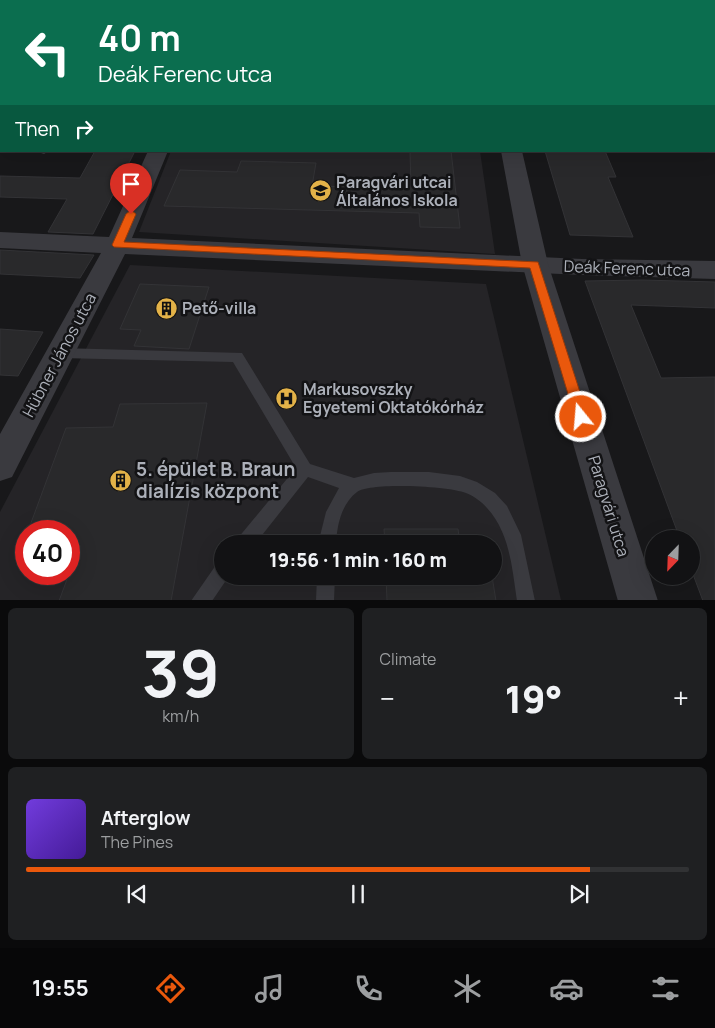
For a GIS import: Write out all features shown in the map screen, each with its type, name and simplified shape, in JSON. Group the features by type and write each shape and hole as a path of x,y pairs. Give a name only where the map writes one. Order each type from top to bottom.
{"street":[{"name":"Hübner János utca","path":"0,466 117,245 158,152"},
{"name":"Paragvári utca","path":"511,152 535,264 638,600"},
{"name":"Deák Ferenc utca","path":"0,240 535,264 715,270"}],"lane":[{"path":"60,353 237,357 305,468 353,485 372,480 442,479 469,485 491,500 509,524 518,551 526,600"},
{"path":"251,535 305,468"},
{"path":"328,535 328,528 338,504 353,485"},
{"path":"200,600 214,582"},
{"path":"325,600 326,585"}],"shaded area":[{"name":"Paragvári utcai Általános Iskola","path":"171,152 480,152 495,254 139,232"},
{"name":"Markusovszky Egyetemi Oktatókórház","path":"130,265 486,284 561,600 0,600 0,512"}],"building":[{"path":"94,152 134,152 93,234 48,232 67,199 0,197 0,176 80,178"},
{"path":"410,152 451,152 460,228 420,227 419,213 164,206 180,170 237,172 241,161 316,163 312,186 411,188"},
{"path":"545,152 605,152 616,177 608,177 633,237 570,235"},
{"path":"0,250 94,255 80,278 0,274"},
{"path":"585,281 715,282 715,308 631,305 661,378 715,377 715,600 703,600 697,585 700,585 700,530 677,530"},
{"name":"Pető-villa","path":"140,284 209,287 189,349 134,346 141,330 120,329"},
{"path":"0,329 43,332 18,376 0,375"},
{"name":"5. épület B. Braun dialízis központ","path":"207,403 171,600 59,600 65,585 80,585 80,520 32,520 66,428 113,427 120,404"},
{"path":"384,529 458,529 459,535 384,535"},
{"path":"386,585 493,585 496,600 387,600"}],"place":[{"name":"Paragvári utcai Általános Iskola","path":"320,191"},
{"name":"Pető-villa","path":"166,308"},
{"name":"Markusovszky Egyetemi Oktatókórház","path":"287,398"},
{"name":"5. épület B. Braun dialízis központ","path":"120,480"}],"route":[{"path":"131,214 117,245 535,264 581,417"}]}
